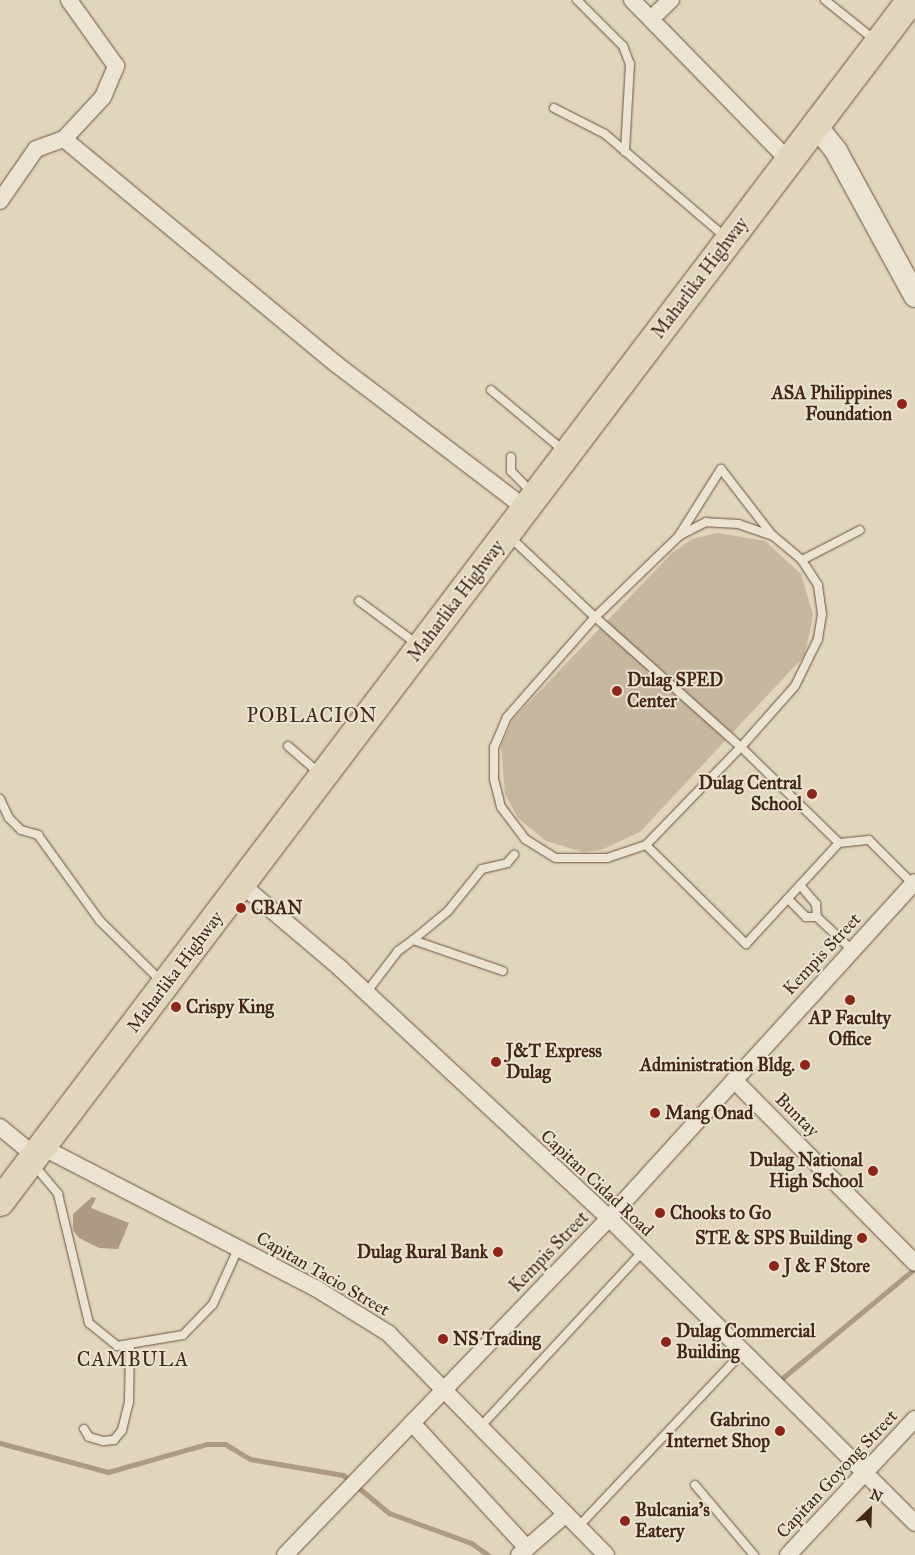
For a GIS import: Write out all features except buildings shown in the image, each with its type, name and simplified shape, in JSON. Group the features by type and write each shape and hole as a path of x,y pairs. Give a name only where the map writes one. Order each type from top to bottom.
{"highway":[{"name":"Maharlika Highway","path":"0,1202 911,0"}],"street":[{"path":"0,201 36,149 64,139 103,97 116,66 69,0"},
{"path":"632,0 789,161"},
{"path":"651,19 672,0"},
{"path":"816,126 836,151 915,296"},
{"path":"64,139 344,370 531,502"},
{"name":"Kempis Street","path":"285,1555 608,1218 914,883"},
{"name":"Capitan Cidad Road","path":"241,884 366,993 608,1218 863,1475 915,1523"},
{"name":"Buntay","path":"734,1080 915,1263"},
{"name":"Capitan Tacio Street","path":"0,1127 36,1155 238,1249 317,1289 388,1333 606,1555"},
{"name":"Capitan Goyong Street","path":"788,1555 915,1420"},
{"path":"412,1424 523,1551 566,1514"}],"lane":[{"path":"577,0 623,46 630,64 625,152"},
{"path":"825,0 878,43"},
{"path":"554,108 605,134 730,240"},
{"path":"491,390 567,454"},
{"path":"511,457 511,471 531,502"},
{"path":"721,469 773,536 802,560 818,586 822,614 818,639 795,686 646,846 607,858 556,858 525,839 501,807 494,779 494,746 507,718 596,617 679,536 721,469"},
{"path":"679,536 706,522 739,524 773,536"},
{"path":"802,560 860,530"},
{"path":"506,534 740,747 839,843"},
{"path":"359,601 421,647"},
{"path":"288,746 323,776"},
{"path":"0,800 21,830 38,835 100,921 165,984"},
{"path":"646,846 746,944 839,843 869,840 914,883"},
{"path":"366,993 398,951 448,911 482,869 507,863 514,855"},
{"path":"800,885 816,904 817,917 852,950"},
{"path":"788,899 806,917 817,917"},
{"path":"413,940 503,971"},
{"path":"36,1155 58,1194 89,1323 117,1346 130,1347 184,1335 213,1304 238,1249"},
{"path":"481,1426 642,1252"},
{"path":"84,1429 90,1437 103,1441 114,1440 122,1430 130,1402 130,1347"},
{"path":"578,1527 742,1353"},
{"path":"695,1485 754,1555"}],"shaded area":[{"path":"718,533 765,541 801,574 813,615 805,655 640,832 601,850 583,852 546,841 518,818 505,794 501,746 513,719 672,553 692,539"},
{"path":"92,1197 96,1198 91,1208 129,1223 118,1249 99,1248 79,1238 73,1230 73,1214"}],"waterway":[{"path":"780,1380 913,1270"},
{"path":"0,1443 108,1472 207,1444 225,1444 250,1459 343,1475 389,1513 471,1543 488,1555"}],"place":[{"name":"ASA Philippines Foundation","path":"902,404"},
{"name":"Dulag SPED Center","path":"617,691"},
{"name":"Dulag Central School","path":"812,794"},
{"name":"CBAN","path":"241,908"},
{"name":"AP Faculty Office","path":"850,1000"},
{"name":"Crispy King","path":"176,1007"},
{"name":"J&T Express Dulag","path":"496,1062"},
{"name":"Administration Bldg.","path":"805,1065"},
{"name":"Mang Onad","path":"655,1113"},
{"name":"Dulag National High School","path":"873,1171"},
{"name":"Chooks to Go","path":"660,1213"},
{"name":"STE & SPS Building","path":"862,1238"},
{"name":"Dulag Rural Bank","path":"498,1252"},
{"name":"J & F Store","path":"774,1266"},
{"name":"NS Trading","path":"443,1339"},
{"name":"Dulag Commercial Building","path":"666,1342"},
{"name":"Gabrino Internet Shop","path":"780,1431"},
{"name":"Bulcania's Eatery","path":"625,1521"}],"district":[{"name":"POBLACION","path":"312,715"},
{"name":"CAMBULA","path":"133,1359"}]}
